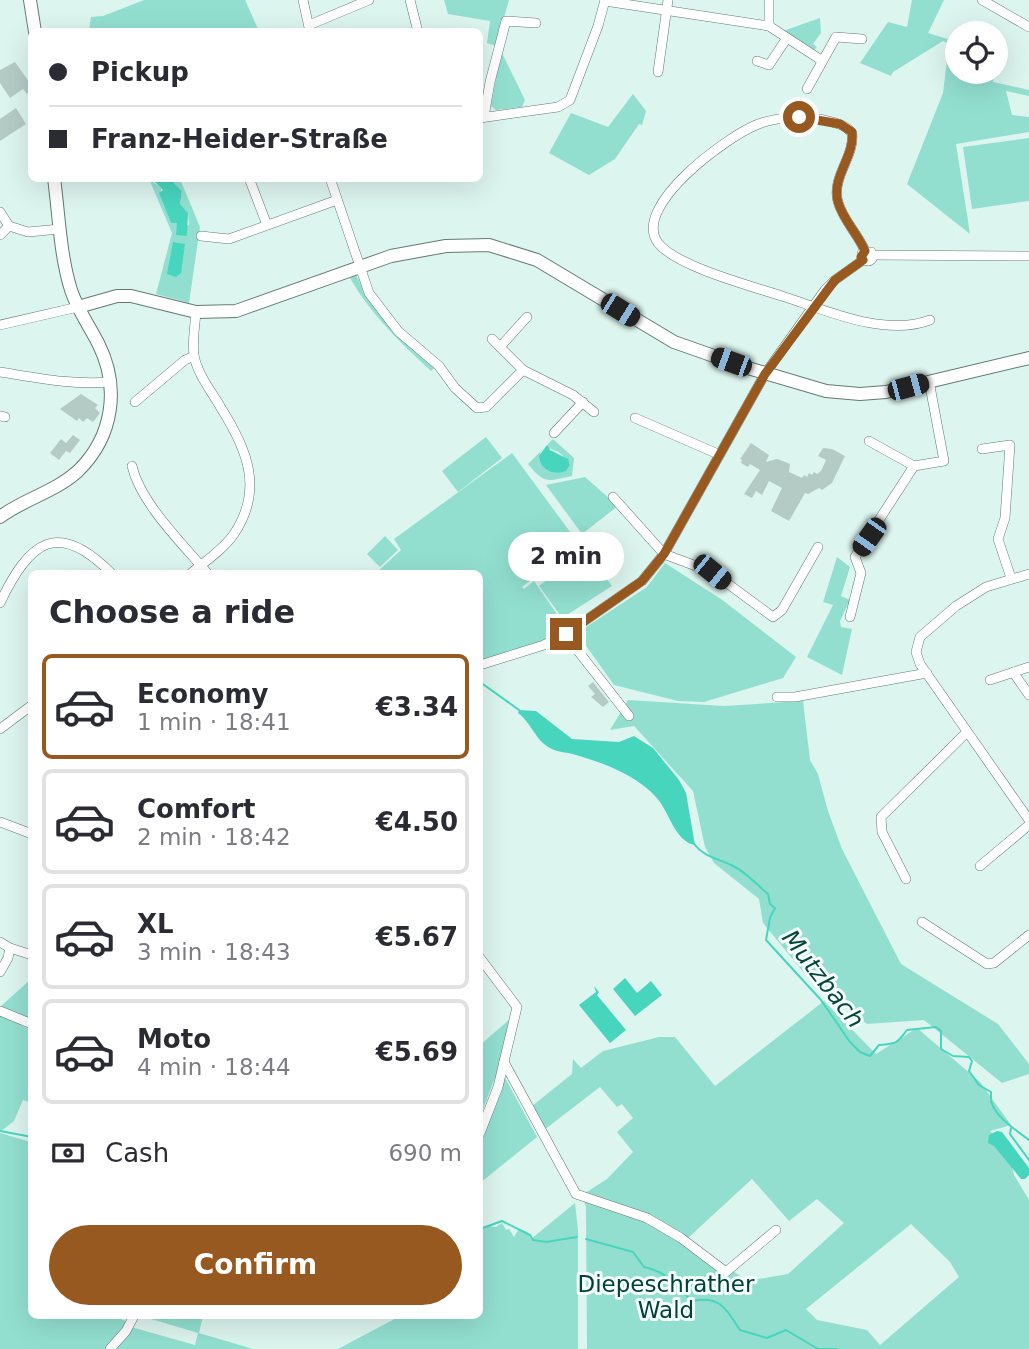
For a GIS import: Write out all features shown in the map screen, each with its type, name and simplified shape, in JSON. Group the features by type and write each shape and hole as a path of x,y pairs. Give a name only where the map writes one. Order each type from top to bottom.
{"main road":[{"path":"30,0 34,28"},
{"path":"0,517 70,477 93,454 106,426 111,407 110,382 104,356 78,307 66,270 54,182"},
{"path":"78,307 117,296 131,296 195,312 236,311 410,251 446,246 489,245 507,248 537,260 674,342 808,387 847,394 886,392 1029,358"}],"street":[{"path":"303,0 310,28"},
{"path":"312,28 369,0"},
{"path":"410,0 417,28"},
{"path":"483,118 558,107 570,100 590,50 605,0 769,26 821,60"},
{"path":"658,72 668,0"},
{"path":"769,0 769,26"},
{"path":"982,0 1029,27"},
{"path":"483,114 506,21 536,23"},
{"path":"807,89 836,37 862,39"},
{"path":"757,61 769,65 786,38"},
{"path":"867,255 838,200 839,176 853,141 852,132 840,124 799,117 758,124 708,153 673,189 654,222 654,234 661,246 679,258 710,272 815,307 880,324 917,325 930,320"},
{"path":"250,182 267,225"},
{"path":"331,182 369,293 398,331 439,366 473,406 486,408 523,370"},
{"path":"201,236 229,239 337,200"},
{"path":"0,212 9,226 28,232 60,229"},
{"path":"0,235 9,226"},
{"path":"483,663 544,645 573,629 642,581 664,554 765,374 835,280 867,255 1029,256"},
{"path":"0,324 78,307"},
{"path":"195,312 194,356 203,379 237,434 246,454 250,482 243,516 234,534 196,570"},
{"path":"500,347 527,317"},
{"path":"492,339 523,370 583,402 594,412"},
{"path":"135,402 185,360 194,356"},
{"path":"0,372 51,382 110,382"},
{"path":"869,441 914,466 944,461 929,381"},
{"path":"554,433 583,402"},
{"path":"635,418 718,454"},
{"path":"982,449 1010,445 1005,518 998,539 1011,578"},
{"path":"132,466 135,478 170,531 204,570"},
{"path":"850,617 861,573 855,556 914,466"},
{"path":"613,497 664,554 712,572 773,617 782,610 818,547"},
{"path":"0,603 23,561 40,547 60,542 80,546 107,570"},
{"path":"980,866 1029,822 926,673 916,652 920,637 956,606 986,587 1029,574"},
{"path":"578,651 629,716"},
{"path":"990,680 1029,667"},
{"path":"1013,672 1029,695"},
{"path":"777,697 795,697 926,673"},
{"path":"0,729 28,708"},
{"path":"906,879 881,832 881,817 967,732"},
{"path":"0,822 28,832"},
{"path":"922,922 987,964 994,963 1029,935"},
{"path":"0,942 28,954"},
{"path":"0,972 10,948"},
{"path":"483,962 517,1007 504,1062 483,1124"},
{"path":"0,1011 28,1022"},
{"path":"504,1062 576,1194 647,1218 681,1238 726,1272 775,1230"},
{"path":"110,1349 132,1319"}],"green space":[{"path":"144,0 245,0 258,28 89,28 91,17 103,16"},
{"path":"444,0 509,0 496,46 487,43 490,21 448,14"},
{"path":"912,0 944,0 928,33 945,38 945,42 893,72 891,76 860,63 888,22 907,27"},
{"path":"820,18 821,33 813,44 817,47 814,50 783,31"},
{"path":"501,51 525,100 522,107 496,110 491,106"},
{"path":"945,77 945,84 1002,84 1029,90 1029,96 1006,91 1012,115 1029,117 1029,132 956,144 970,234 907,184 943,93"},
{"path":"633,94 646,111 642,125 639,124 615,159 589,175 549,153 571,113 608,127"},
{"path":"1029,138 1029,201 972,209 963,147"},
{"path":"150,182 161,188 161,198 171,223 177,222 178,228 189,225 188,213 180,204 182,191 173,182 181,182 200,227 189,303 156,294 172,233"},
{"path":"356,275 367,296 436,366 431,371 397,339 367,304 350,278"},
{"path":"486,437 502,458 458,492 442,471"},
{"path":"553,439 574,458 572,476 547,480 528,464 545,447 540,453 552,472 566,471 570,463 559,452 548,448 547,445"},
{"path":"512,453 579,544 522,587 524,589 534,581 566,627 534,645 483,661 483,570 379,570 401,550 394,539"},
{"path":"585,477 618,506 582,534 546,485"},
{"path":"385,536 398,550 380,567 367,554"},
{"path":"586,550 612,586 562,618 539,586"},
{"path":"837,557 850,567 841,596 850,600 840,621 841,627 852,629 842,675 807,657 833,605 823,602"},
{"path":"665,563 721,599 796,657 783,678 704,702 678,701 614,685 577,633 647,587"},
{"path":"628,700 724,706 803,701 810,760 818,774 842,849 901,964 998,1024 1029,1064 1029,1074 1002,1083 924,1020 867,1024 814,985 763,923 759,899 714,863 705,847 693,791 634,726 610,730"},
{"path":"28,982 28,1019 0,1007"},
{"name":"Diepeschrather Wald","path":"824,1001 876,1054 917,1028 980,1082 1011,1125 990,1131 1008,1149 1014,1175 1029,1200 1029,1349 587,1349 586,1207 582,1195 607,1179 633,1152 617,1132 633,1118 622,1104 617,1107 600,1087 544,1130 532,1106 572,1074 573,1059 581,1068 603,1051 659,1037 675,1037 715,1086","holes":["752,1179 789,1221 817,1199 844,1223 788,1274 747,1281 688,1238","911,1224 950,1262 959,1277 880,1345 867,1330 817,1320 806,1309"]},
{"path":"0,1015 28,1029 28,1102 23,1100 14,1121 0,1132"},
{"path":"510,1019 499,1067 483,1109 483,1042"},
{"path":"503,1074 537,1137 483,1181 483,1137"},
{"path":"0,1133 28,1141 28,1319 120,1319 129,1322 107,1349 0,1349"},
{"path":"575,1203 578,1230 578,1349 338,1349 394,1319 483,1319 483,1229 502,1223 514,1237 519,1229 527,1232 531,1239"},
{"path":"151,1319 202,1319 199,1333 253,1349 114,1349 131,1327 195,1345 198,1333"}],"shaded area":[{"path":"155,182 173,182 182,191 180,204 188,213 187,236 176,235 177,223 171,223 159,193 163,190"},
{"path":"173,242 185,244 181,273 176,277 167,274"},
{"path":"547,445 550,450 568,459 570,465 566,471 552,472 542,465 539,456"},
{"path":"519,710 536,711 572,739 619,742 634,736 653,748 686,793 695,845 682,838 661,803 639,782 608,766 556,751 545,745 518,713"},
{"path":"625,978 637,993 651,981 662,995 635,1016 613,989"},
{"path":"594,986 599,992 597,995 626,1030 610,1043 579,1005 596,992"},
{"path":"1002,1132 1029,1168 1029,1175 1025,1179 1021,1179 994,1146 988,1143 989,1135"}],"building":[{"path":"15,62 28,80 28,93 23,89 10,98 0,83 0,70"},
{"path":"16,108 26,124 0,141 0,119"},
{"path":"81,394 98,405 95,408 100,413 93,422 87,418 83,422 79,418 77,421 60,409"},
{"path":"73,435 80,440 70,453 66,451 59,460 50,453 61,439 66,443"},
{"path":"751,443 769,455 766,462 777,459 790,464 789,472 802,478 809,473 812,475 821,471 826,460 818,456 823,448 832,449 845,456 832,483 822,490 819,488 805,493 789,521 771,511 782,488 769,481 762,495 756,491 752,498 744,494 760,470 750,464 748,467 741,463 740,459"},
{"path":"593,682 609,702 603,707 591,697 595,694 588,686"}],"waterway":[{"name":"Mutzbach","path":"483,684 519,710"},
{"name":"Mutzbach","path":"694,844 707,855 742,872 768,894 770,904 775,908 770,918 766,940 821,1000 860,1052 870,1056 879,1045 896,1042 907,1030 936,1027 941,1031 941,1049 953,1056 969,1057 972,1061 969,1071 979,1085 991,1092 991,1099"},
{"name":"Mutzbach","path":"991,1101 1001,1118 1029,1140"},
{"path":"1011,1128 1010,1134 1029,1160"},
{"path":"0,1131 28,1136"},
{"path":"483,1228 502,1221 530,1235 533,1240 546,1242 577,1237"},
{"path":"586,1239 633,1252 644,1267 666,1276 693,1301 710,1300 722,1306 740,1330 767,1338 786,1330 818,1349 836,1349"}],"route":[{"path":"566,634 642,581 664,554 765,374 825,290 863,260 861,257 865,251 839,205 837,193 839,176 853,141 852,132 840,124 799,117"}]}
